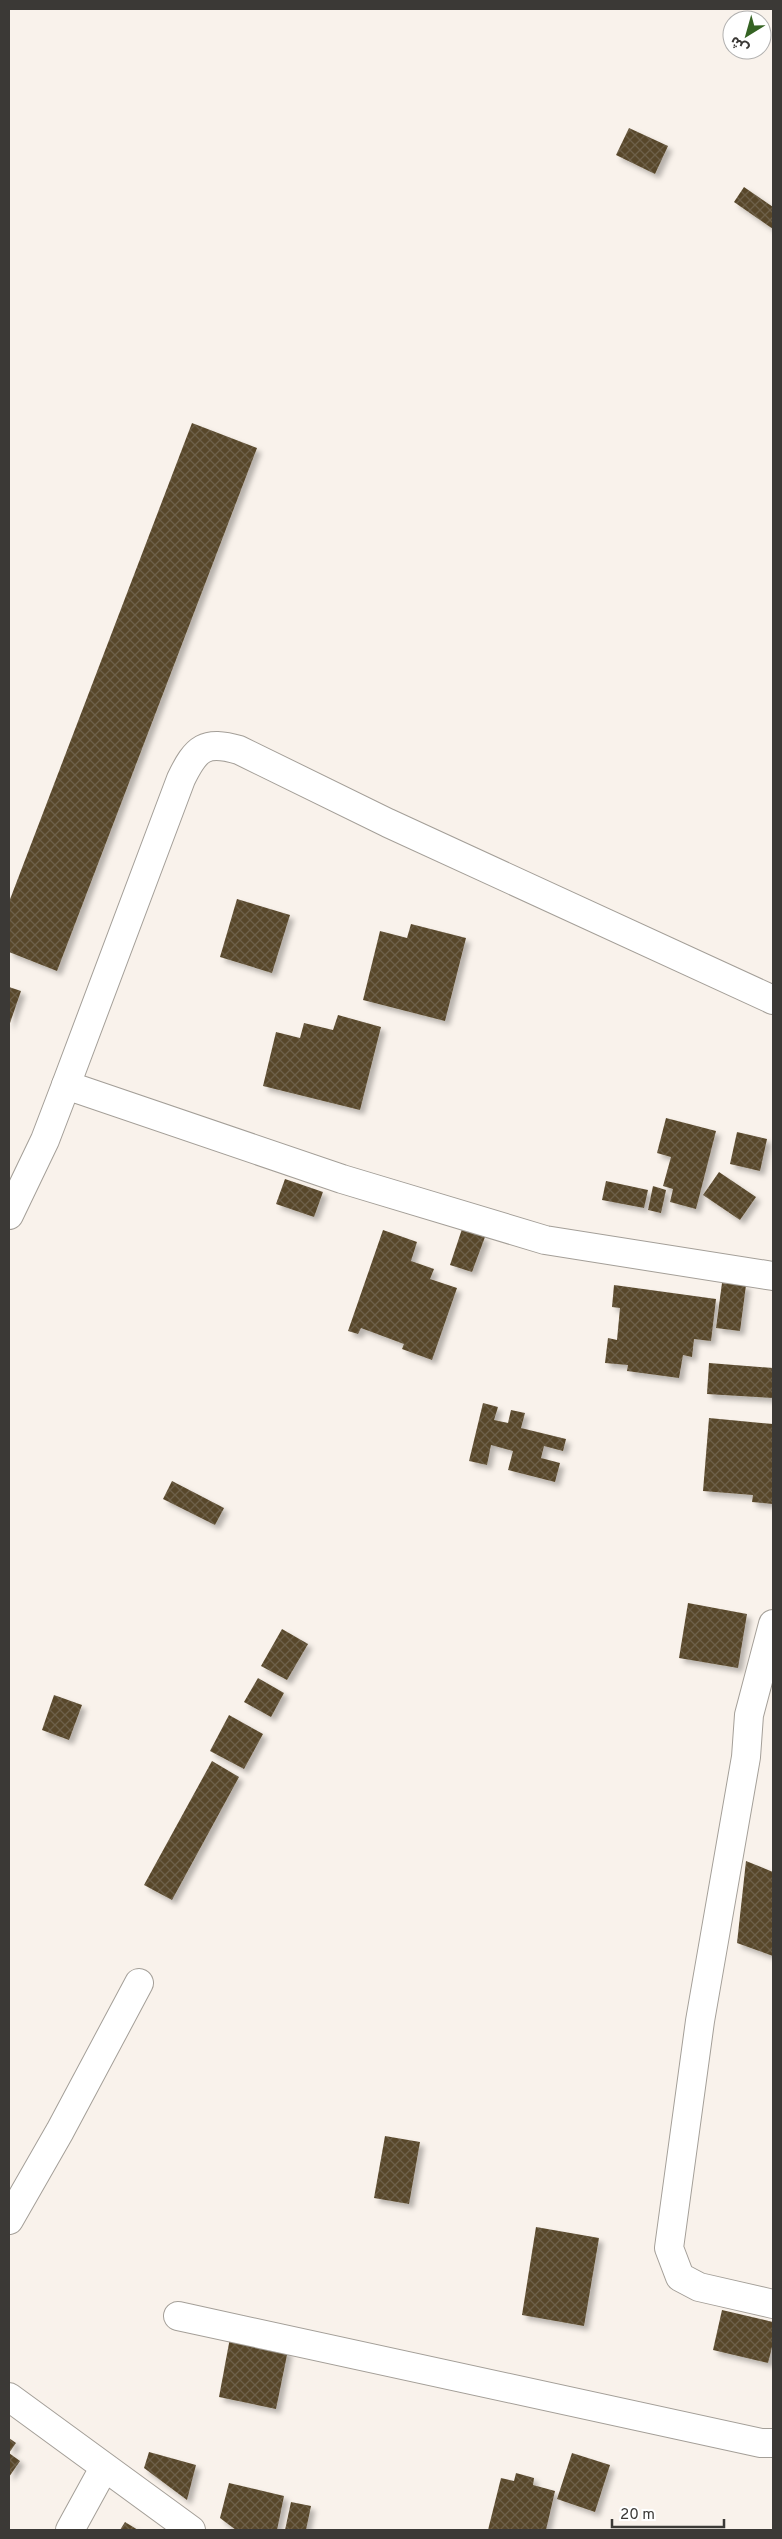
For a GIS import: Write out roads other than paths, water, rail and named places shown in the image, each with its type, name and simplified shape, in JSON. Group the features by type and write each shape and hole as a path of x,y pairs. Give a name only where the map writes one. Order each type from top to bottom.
{"street":[{"path":"9,1215 45,1140 180,779 189,761 204,747 219,744 239,750 388,823 773,1000"},
{"path":"66,1085 342,1179 545,1240 773,1276"},
{"path":"773,1624 749,1715 746,1757 700,2021 669,2248 680,2277 699,2286 773,2304"},
{"path":"9,2220 60,2131 139,1984"},
{"path":"178,2316 761,2443 773,2443"},
{"path":"9,2396 104,2468 191,2530"},
{"path":"70,2530 104,2468"}]}
